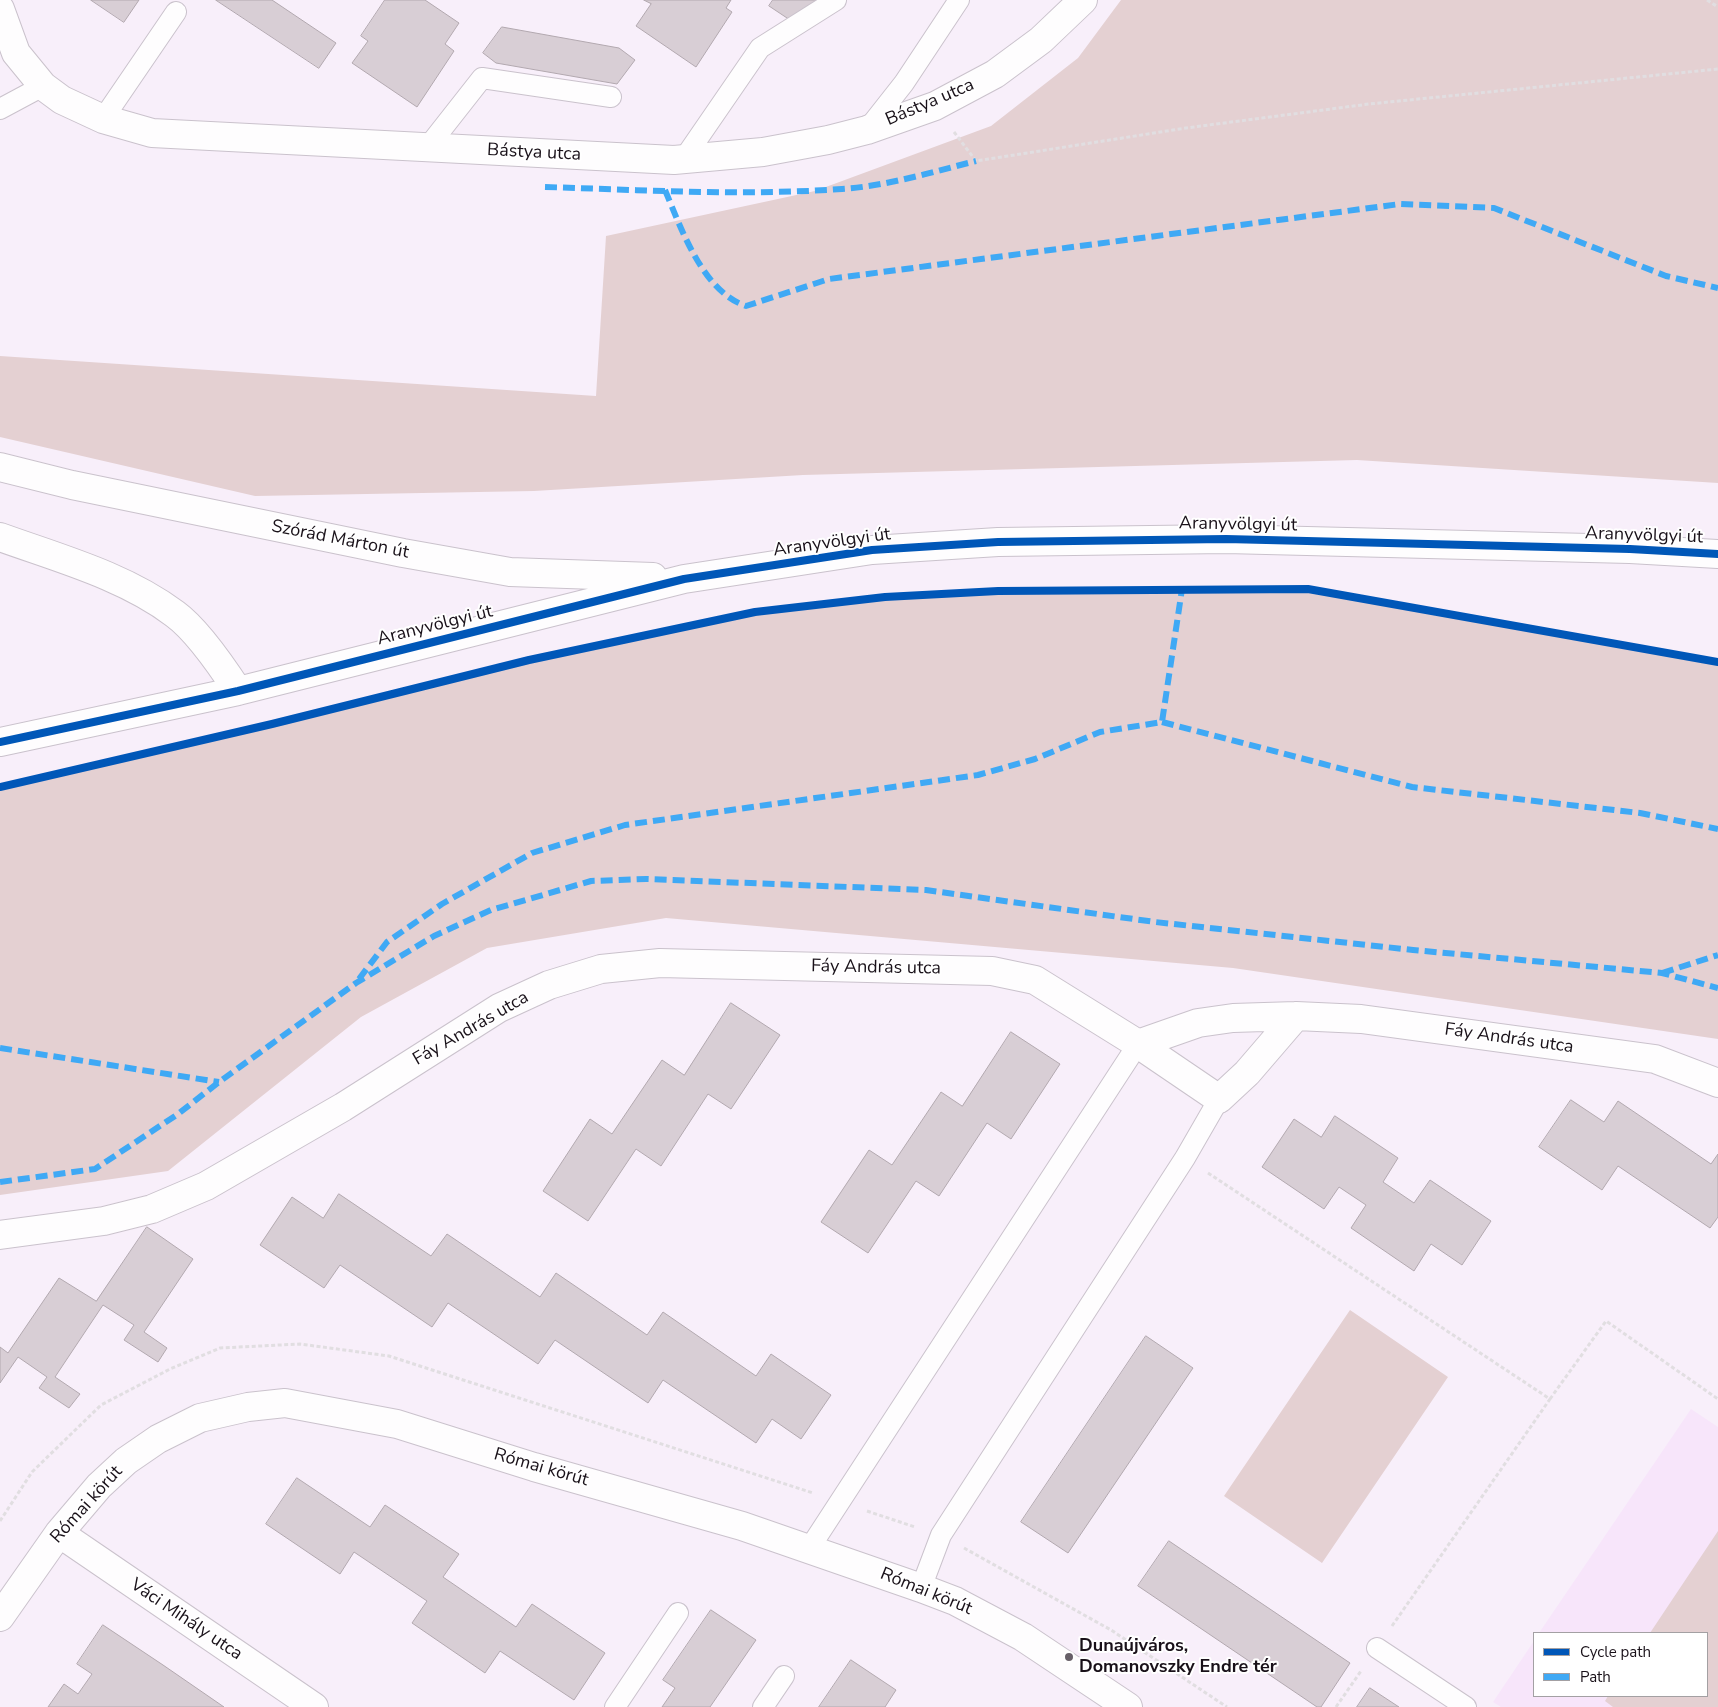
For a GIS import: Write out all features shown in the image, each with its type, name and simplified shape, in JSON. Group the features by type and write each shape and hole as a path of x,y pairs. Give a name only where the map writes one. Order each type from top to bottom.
{"street":[{"name":"Bástya utca","path":"0,9 16,53 43,86 62,100 102,119 152,133 683,160 762,152 828,140 867,130 935,106 995,74 1041,40 1083,0"},
{"name":"Szórád Márton út","path":"0,467 72,485 169,505 403,553 510,572 684,579"},
{"path":"0,537 116,579 176,614 217,659 238,691"},
{"name":"Aranyvölgyi út","path":"0,742 238,691 684,579 872,550 998,542 1226,539 1630,549 1718,554"},
{"name":"Fáy András utca","path":"0,1235 104,1222 152,1209 206,1186 343,1107 499,1008 549,985 601,969 660,963 992,971 1035,980 1138,1044 1219,1100"},
{"path":"1219,1100 1247,1073 1296,1016"},
{"name":"Fáy András utca","path":"1138,1044 1198,1023 1234,1018 1296,1016 1360,1019 1655,1059 1718,1083"},
{"name":"Római körút","path":"0,1617 59,1533 100,1486 126,1462 158,1439 200,1418 248,1407 285,1403 397,1424 742,1526 921,1588 955,1601 1023,1637 1128,1707"},
{"name":"Váci Mihály utca","path":"59,1533 314,1707"}],"lane":[{"path":"683,160 760,48 836,0"},
{"path":"867,130 904,83 959,0"},
{"path":"102,119 176,12"},
{"path":"427,148 482,78 611,97"},
{"path":"0,109 43,86"},
{"path":"809,1549 1138,1044"},
{"path":"921,1588 941,1535 1185,1158 1219,1100"},
{"path":"615,1707 678,1613"},
{"path":"1377,1648 1466,1707"},
{"path":"763,1707 784,1676"}],"path":[{"path":"1707,0 1718,7"},
{"path":"935,106 976,161 1176,130 1369,104 1718,69"},
{"path":"1185,1158 1550,1399"},
{"path":"1336,1707 1606,1321 1718,1399"},
{"path":"941,1535 1111,1630 1227,1707"}],"shaded area":[{"path":"1121,0 1718,0 1718,483 1357,460 803,475 534,491 255,496 0,437 0,356 596,396 606,236 815,191 991,126 1078,58"},
{"path":"1308,589 1718,662 1718,1039 1233,968 666,918 487,948 361,1017 168,1171 0,1195 0,787 272,724 529,660 755,612 885,597 998,591"},
{"path":"1350,1310 1448,1377 1322,1563 1224,1496"},
{"path":"1691,1409 1718,1427 1718,1707 1501,1707 1493,1702 1533,1642 1533,1697 1708,1697 1708,1632 1540,1632"},
{"path":"1718,1531 1718,1707 1613,1707 1605,1701 1607,1697 1708,1697 1708,1632 1651,1632"}],"building":[{"path":"91,0 139,0 124,22"},
{"path":"216,0 272,0 336,43 319,68"},
{"path":"385,0 425,0 459,23 445,44 454,51 417,107 352,63 368,41 361,36"},
{"path":"644,0 731,0 726,8 732,12 696,67 636,26 651,4"},
{"path":"773,0 824,0 793,22 769,6"},
{"path":"502,27 619,48 635,60 617,84 496,63 483,53"},
{"path":"731,1003 780,1035 731,1109 708,1094 661,1166 636,1149 588,1221 543,1191 590,1119 612,1134 662,1060 684,1075"},
{"path":"1011,1032 1060,1064 1011,1139 987,1123 939,1196 916,1181 868,1253 821,1222 869,1150 892,1165 941,1092 962,1106"},
{"path":"1571,1100 1604,1122 1618,1101 1711,1164 1718,1154 1718,1217 1710,1228 1618,1166 1602,1190 1539,1147"},
{"path":"1335,1116 1398,1158 1383,1182 1414,1203 1430,1180 1491,1221 1462,1265 1431,1244 1414,1271 1351,1228 1366,1205 1339,1187 1324,1209 1262,1167 1294,1119 1321,1137"},
{"path":"339,1194 431,1256 447,1234 540,1297 556,1273 647,1335 663,1312 756,1376 771,1354 831,1395 801,1439 772,1419 756,1443 663,1380 648,1403 555,1340 538,1364 448,1303 432,1327 340,1265 324,1288 260,1245 292,1197 323,1218"},
{"path":"147,1227 193,1259 144,1332 167,1348 158,1362 124,1340 134,1325 103,1305 55,1377 80,1394 69,1408 39,1388 47,1377 18,1357 0,1383 0,1347 8,1353 59,1278 96,1301"},
{"path":"1146,1336 1193,1368 1068,1553 1021,1522"},
{"path":"297,1478 370,1527 385,1505 459,1554 443,1577 516,1627 532,1604 605,1653 574,1700 500,1651 485,1673 412,1623 427,1601 354,1552 340,1574 266,1524"},
{"path":"1169,1541 1350,1663 1321,1707 1317,1707 1138,1586"},
{"path":"711,1610 756,1640 710,1707 662,1707 675,1688 663,1680"},
{"path":"103,1625 224,1707 48,1707 64,1684 78,1694 92,1674 77,1664"},
{"path":"851,1660 896,1690 885,1707 819,1707"},
{"path":"1370,1688 1399,1707 1357,1707"}],"marked path":[{"path":"545,187 731,192 842,189 893,182 976,161"},
{"path":"665,190 686,240 706,273 717,287 731,299 746,306 829,279 1400,204 1494,208 1666,276 1718,288"},
{"path":"359,979 387,942 442,904 532,853 625,825 978,775 1035,759 1100,732 1162,722 1182,589"},
{"path":"1162,722 1412,787 1640,813 1718,829"},
{"path":"0,1182 95,1169 178,1114 356,983 434,936 491,910 591,881 646,879 926,890 1155,922 1413,950 1662,973 1718,988"},
{"path":"1662,973 1718,955"},
{"path":"0,1048 219,1082"}],"cycle path":[{"path":"0,742 238,691 684,579 872,550 998,542 1226,539 1630,549 1718,554"},
{"path":"0,787 272,724 529,660 755,612 885,597 998,591 1308,589 1718,662"}],"place":[{"name":"Dunaújváros, Domanovszky Endre tér","path":"1069,1657"}]}
